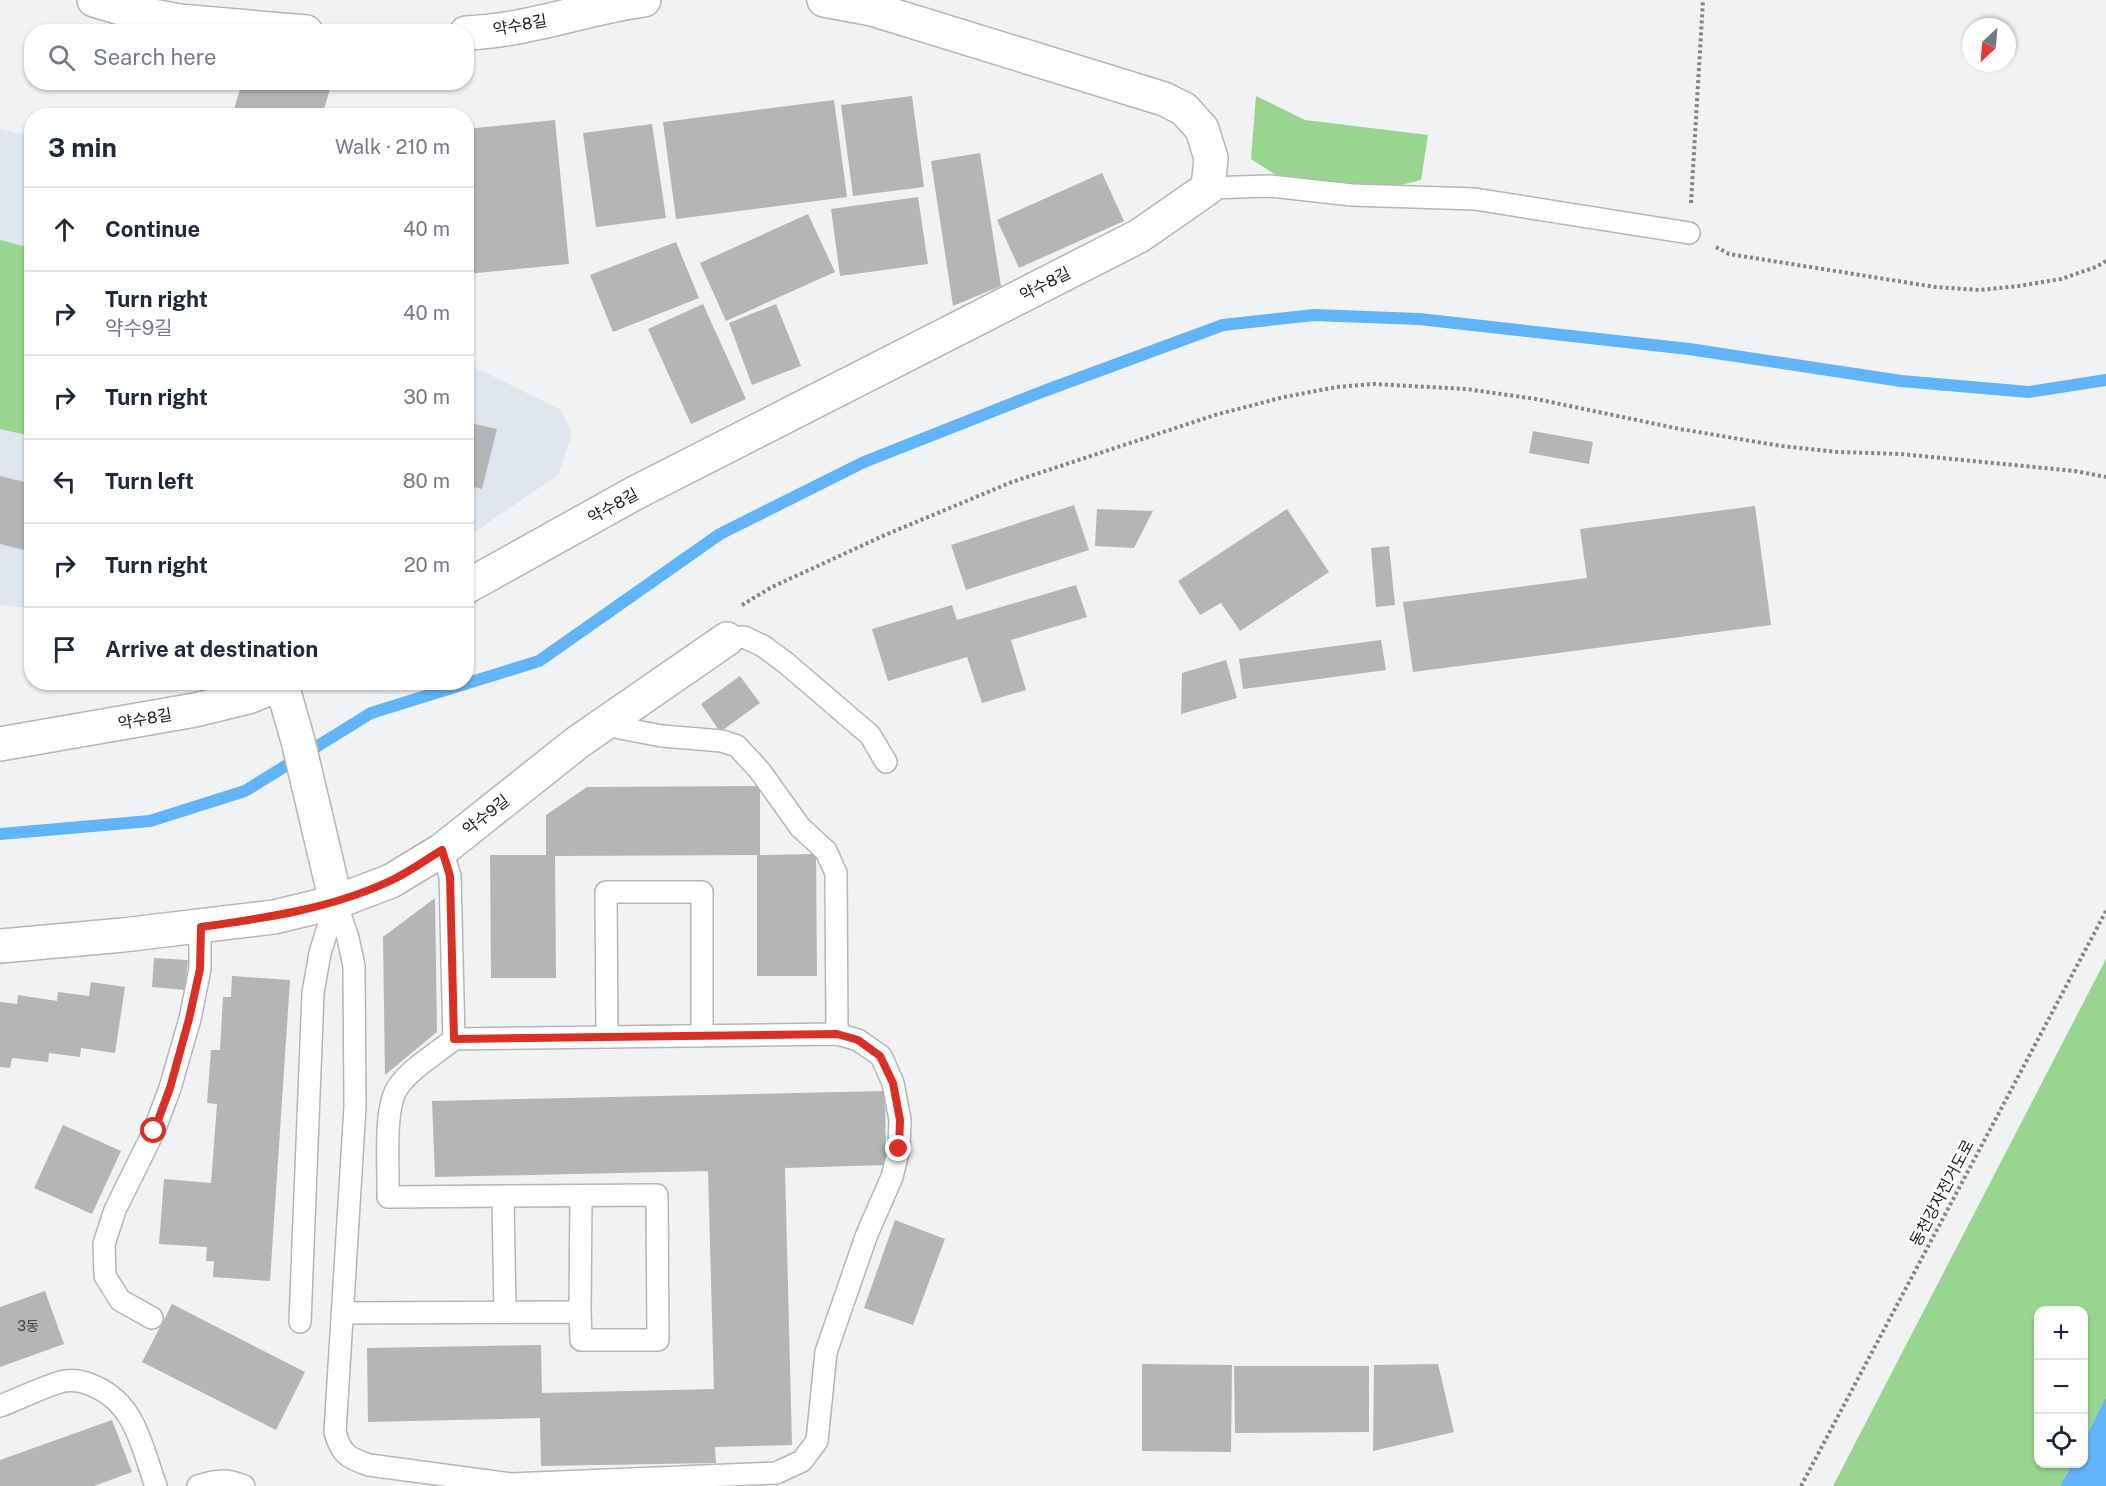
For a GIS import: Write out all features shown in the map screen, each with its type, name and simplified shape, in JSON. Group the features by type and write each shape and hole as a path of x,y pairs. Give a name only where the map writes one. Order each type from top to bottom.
{"street":[{"path":"94,0 137,13 179,21 214,24"},
{"name":"약수8길","path":"474,32 527,25 614,4 644,0"},
{"path":"824,0 872,9 1174,104 1184,109 1202,129 1211,158 1208,188"},
{"name":"약수8길","path":"474,583 635,493 1139,236 1208,188"},
{"name":"약수9길","path":"0,946 201,927 274,917 336,902 391,881 442,850 578,742 727,639"},
{"name":"약수8길","path":"0,744 195,710 267,690"},
{"path":"285,690 336,902"}],"lane":[{"path":"1208,188 1270,186 1352,195 1475,199 1689,233"},
{"path":"727,639 744,637 763,646 786,663 870,735 886,762"},
{"path":"604,725 662,736 722,741 737,746 760,771 800,826 826,851 836,873 837,1034"},
{"path":"442,850 450,876 454,1039"},
{"path":"607,1037 606,892 702,892 702,1036"},
{"path":"336,902 348,938 354,966 355,1107 335,1432 339,1446 352,1459 369,1465 511,1484 776,1473 802,1461 817,1441 826,1352 867,1234 892,1177 899,1149 900,1120 893,1083 880,1056 858,1040 837,1034 454,1039 408,1075 397,1089 390,1107 388,1197 503,1197 581,1196 657,1196 658,1340 581,1340 581,1196"},
{"path":"300,1322 313,993 320,953 336,902"},
{"path":"152,1318 120,1300 105,1276 104,1244 115,1210 154,1131 170,1088 200,969 201,927"},
{"path":"355,1107 390,1107"},
{"path":"503,1197 505,1312"},
{"path":"342,1313 580,1312"},
{"path":"0,1406 64,1381 83,1381 103,1390 117,1399 128,1412 156,1486"},
{"path":"198,1486 213,1481 231,1481 244,1486"}],"path":[{"path":"1689,233 1703,0"},
{"path":"1729,254 1935,287 1979,290 2061,279 2096,267 2106,261"},
{"path":"739,607 772,587 885,535 1012,482 1215,415 1284,397 1337,387 1374,384 1466,388 1536,399 1680,429 1781,446 1838,452 1901,454 2075,471 2106,477"},
{"name":"동천강자전거도로","path":"1801,1486 2106,911"}],"shaded area":[{"path":"0,129 24,134 24,607 0,605"},
{"path":"474,367 561,410 572,434 558,475 474,532"}],"green space":[{"path":"1256,96 1305,120 1428,135 1421,180 1389,188 1276,175 1251,159"},
{"path":"0,240 24,246 24,434 0,429"},
{"path":"2106,959 2106,1397 2088,1433 2088,1306 2034,1306 2034,1468 2070,1468 2060,1486 1833,1486"}],"water":[{"path":"2106,1397 2106,1486 2060,1486 2070,1468 2088,1468 2088,1433"}],"building":[{"path":"240,90 330,90 324,108 234,108"},
{"path":"912,96 924,187 853,196 841,105"},
{"path":"834,100 847,197 676,219 663,122"},
{"path":"555,120 569,264 474,273 474,128"},
{"path":"652,124 666,218 596,227 583,133"},
{"path":"980,153 1001,286 953,306 931,161"},
{"path":"1102,173 1124,221 1019,268 997,220"},
{"path":"918,197 928,264 840,276 831,209"},
{"path":"808,214 835,272 726,321 700,263"},
{"path":"676,242 699,298 613,332 590,275"},
{"path":"703,304 746,399 691,424 648,329"},
{"path":"776,304 801,366 752,385 729,323"},
{"path":"474,424 497,429 482,489 474,487"},
{"path":"1533,431 1593,442 1589,464 1529,453"},
{"path":"0,476 24,482 24,550 0,544"},
{"path":"1074,505 1089,550 966,590 951,545"},
{"path":"1755,506 1771,625 1413,672 1403,602 1587,578 1580,529"},
{"path":"1097,509 1153,511 1134,548 1095,546"},
{"path":"1287,509 1329,572 1240,631 1221,603 1200,615 1178,581"},
{"path":"1389,546 1395,605 1376,607 1371,548"},
{"path":"1076,585 1087,617 1011,640 1026,690 982,703 967,657 888,681 872,629 952,605 957,620"},
{"path":"1381,640 1386,670 1243,689 1239,659"},
{"path":"1226,660 1237,698 1181,714 1182,673"},
{"path":"740,676 760,703 720,732 701,704"},
{"path":"760,786 760,855 816,854 817,976 757,976 757,855 555,856 556,978 491,978 490,855 546,855 546,815 587,787"},
{"path":"435,898 437,1032 385,1075 383,937"},
{"path":"154,958 188,960 185,990 152,987"},
{"path":"232,976 290,980 270,1281 213,1277 214,1261 206,1261 207,1247 159,1244 164,1179 211,1183 217,1104 207,1103 211,1050 220,1050 223,997 231,997"},
{"path":"91,982 125,987 115,1053 81,1048 80,1057 49,1053 48,1062 12,1058 10,1068 0,1067 0,1002 17,1004 18,995 57,1001 58,992 89,996"},
{"path":"885,1091 886,1165 785,1168 792,1445 715,1447 716,1463 541,1466 540,1418 368,1422 367,1348 541,1345 542,1393 714,1389 708,1171 435,1177 432,1101"},
{"path":"63,1125 121,1151 92,1214 34,1188"},
{"path":"895,1220 945,1239 913,1325 864,1308"},
{"path":"45,1291 64,1344 0,1367 0,1307"},
{"path":"172,1304 305,1372 276,1430 142,1362"},
{"path":"1142,1364 1232,1365 1231,1452 1142,1451"},
{"path":"1438,1364 1454,1432 1373,1451 1374,1365"},
{"path":"1234,1366 1369,1366 1369,1432 1235,1433"},
{"path":"112,1420 132,1472 94,1486 0,1486 0,1460"}],"waterway":[{"path":"474,681 539,661 720,534 864,462 1044,391 1223,325 1314,315 1419,319 1689,349 1901,381 2029,392 2106,380"},
{"path":"0,834 150,821 245,791 371,713 445,690"}],"route":[{"path":"154,1131 170,1088 189,1019 200,969 201,927 274,917 336,902 391,881 442,850 450,876 454,1039 837,1034 858,1040 880,1056 893,1083 900,1120 899,1149"}]}
